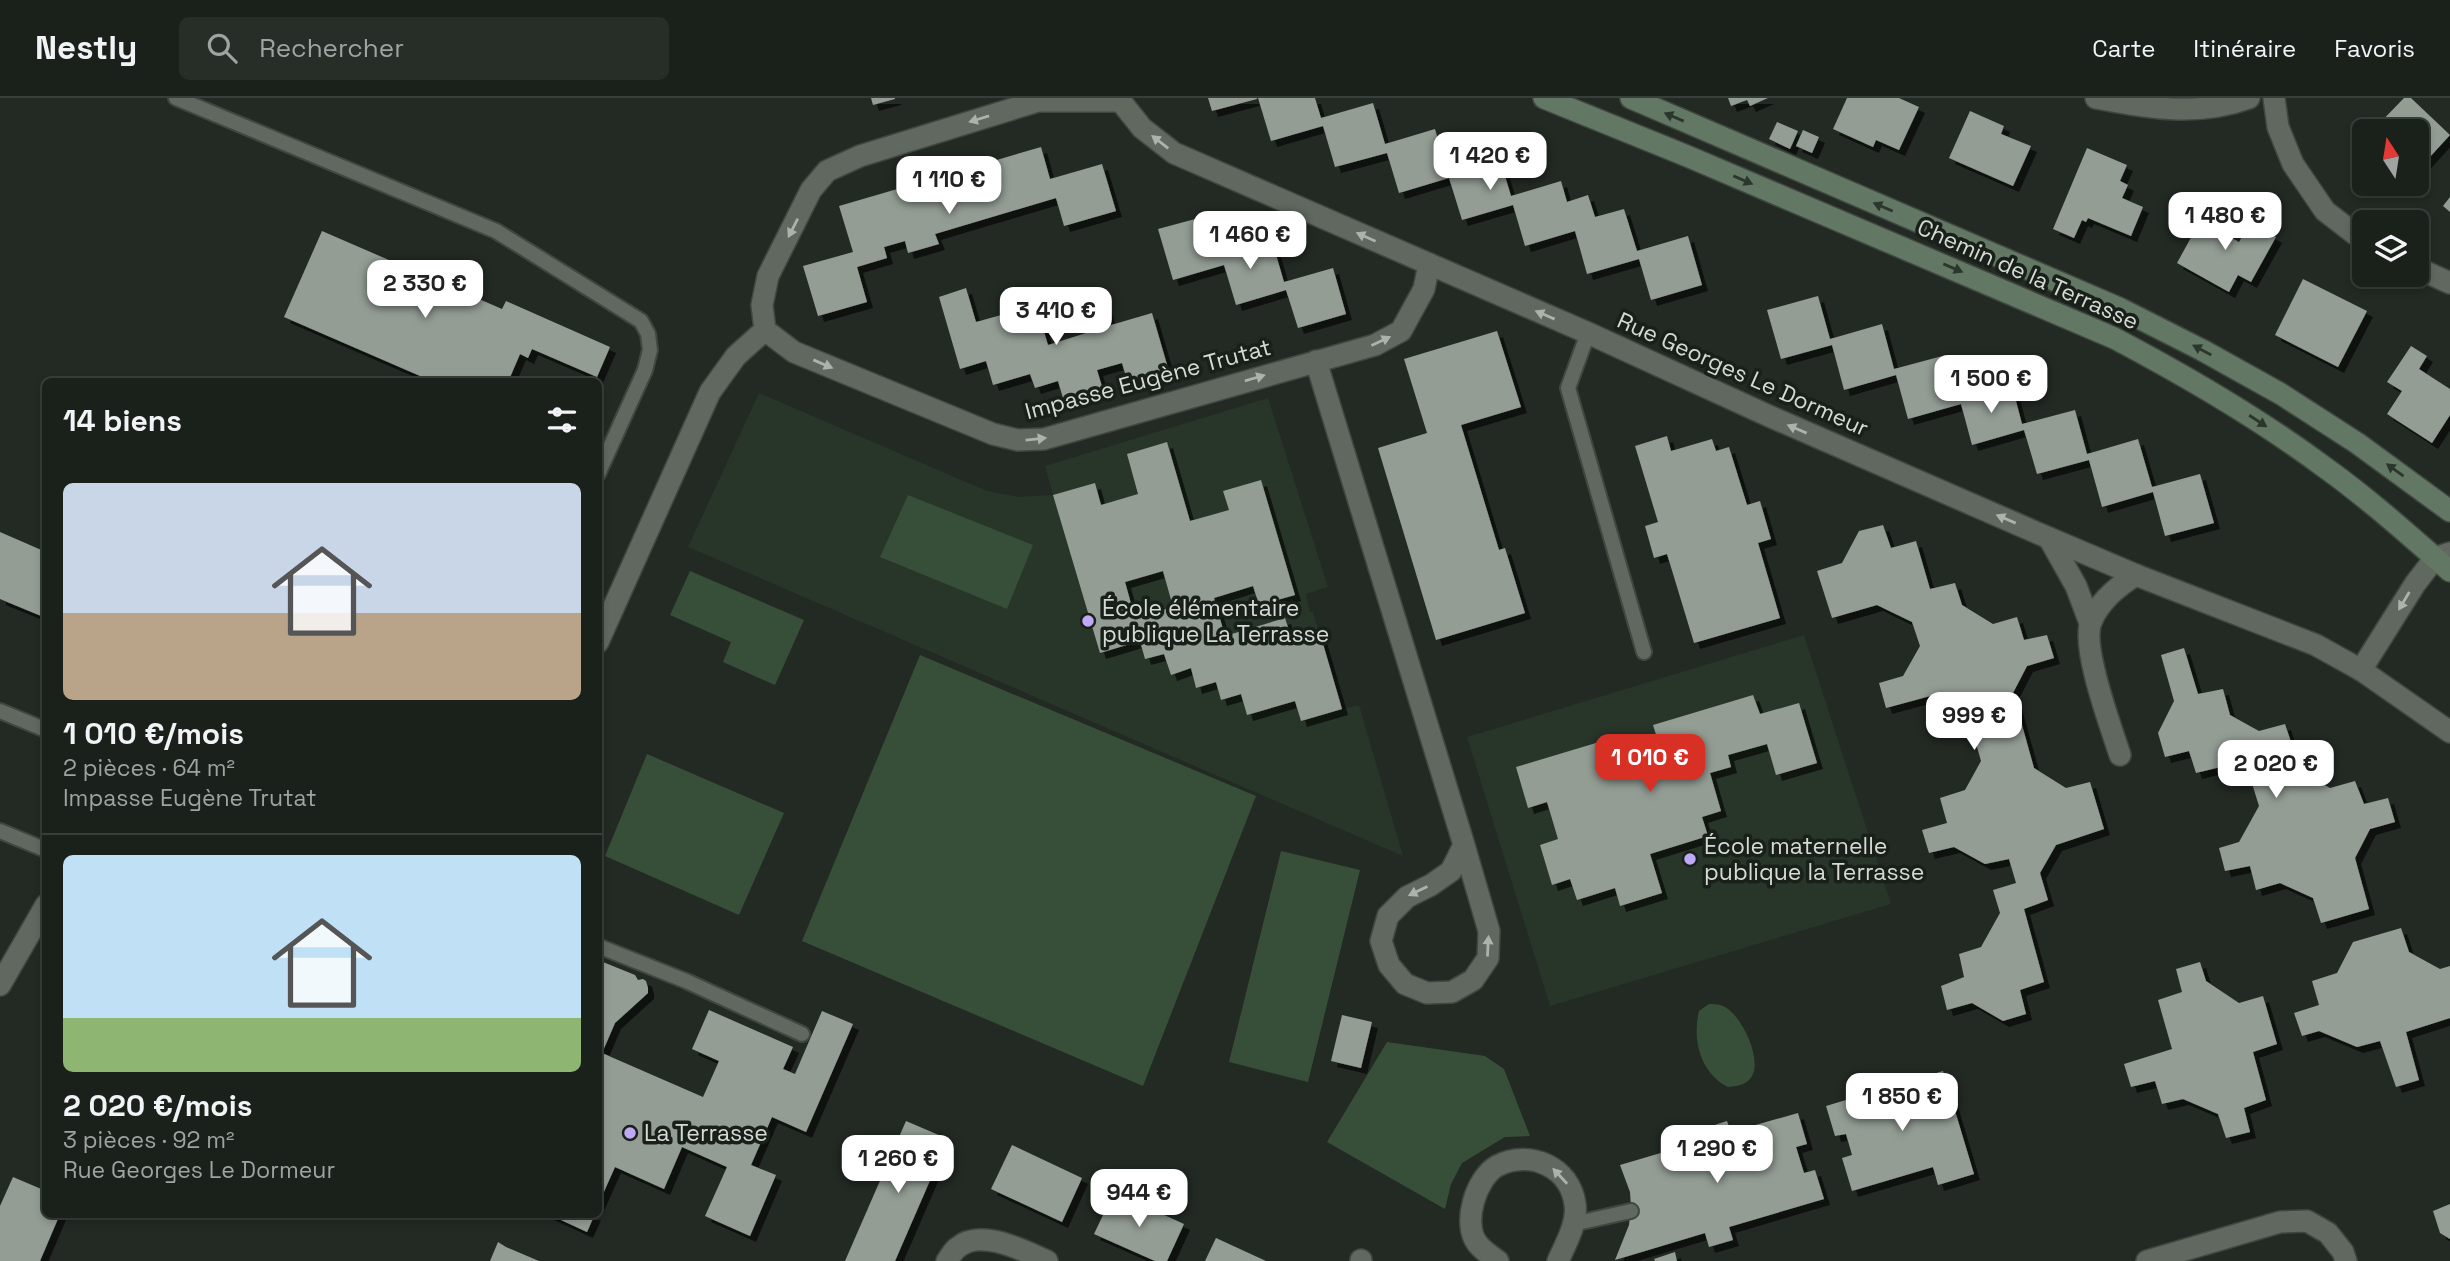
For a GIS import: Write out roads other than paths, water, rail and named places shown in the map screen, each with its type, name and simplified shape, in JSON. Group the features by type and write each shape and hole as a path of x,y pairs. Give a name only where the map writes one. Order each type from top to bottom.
{"street":[{"name":"Chemin de la Terrasse","path":"1544,98 2114,338 2172,368 2279,435 2445,561"},
{"name":"Chemin de la Terrasse","path":"1631,98 2108,304 2179,338 2292,401 2357,443 2450,511"},
{"path":"2096,98 2141,107 2193,111 2232,105 2249,98"},
{"path":"2274,98 2278,127 2294,164 2325,211 2352,232"},
{"path":"602,633 710,392 736,356 765,330 762,305 768,276 811,190 827,171 860,156 1038,101 1119,99"},
{"name":"Rue Georges Le Dormeur","path":"1119,99 1142,128 1174,153 2049,538 2316,645 2446,721"},
{"name":"Impasse Eugène Trutat","path":"765,330 794,352 993,434 1018,440 1044,439 1375,345 1401,331 1424,289 1429,264"},
{"path":"2429,274 2450,284"},
{"path":"1315,361 1464,845 1489,931 1488,958 1473,980 1452,992 1427,993 1405,984 1389,965 1381,941 1388,916 1407,897 1451,871 1464,845"},
{"path":"2049,538 2076,586 2090,623 2091,649 2098,685 2120,755"},
{"path":"2361,670 2415,583 2445,561"},
{"path":"2090,623 2118,586 2136,575"},
{"path":"0,985 42,912"},
{"path":"1498,1261 1476,1242 1470,1215 1476,1190 1495,1167 1521,1158 1549,1164 1567,1182 1576,1206 1573,1224 1558,1261"},
{"path":"2147,1261 2280,1222 2307,1221 2328,1233 2343,1252 2346,1261"},
{"path":"947,1261 958,1246 978,1239 1008,1244 1047,1261"}],"lane":[{"path":"176,98 496,232 641,321 648,334 650,350 646,370 602,465"},
{"path":"1588,333 1568,388 1644,652"},
{"path":"0,711 42,728"},
{"path":"0,831 42,848"},
{"path":"602,948 686,981 802,1034"},
{"path":"1573,1224 1631,1211"}],"place":[{"name":"École élémentaire publique La Terrasse","path":"1088,621"},
{"name":"École maternelle publique la Terrasse","path":"1690,859"},
{"name":"La Terrasse","path":"630,1133"}]}
